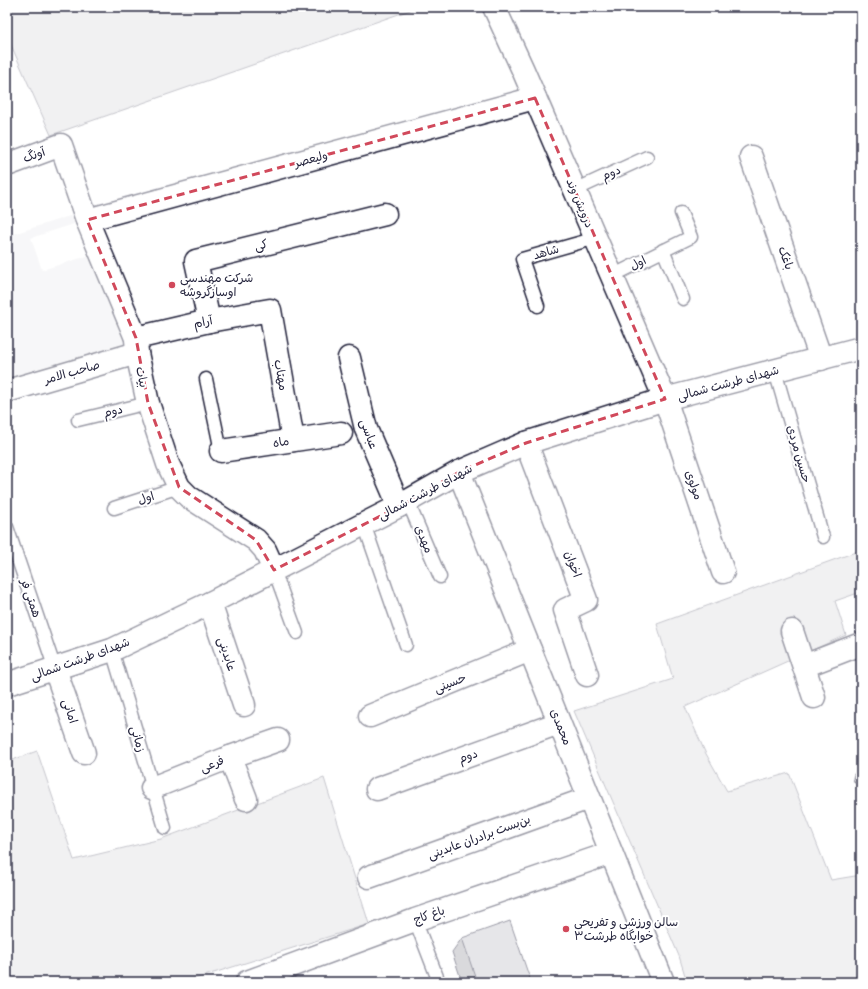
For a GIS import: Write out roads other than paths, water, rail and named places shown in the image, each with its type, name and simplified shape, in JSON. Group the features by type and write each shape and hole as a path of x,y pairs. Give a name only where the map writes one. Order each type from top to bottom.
{"street":[{"name":"درویش‌ وند","path":"494,7 665,399"},
{"name":"ولیعصر","path":"87,220 535,98"},
{"name":"بیات","path":"61,145 87,220 136,346 148,403 168,464 179,487 189,497 256,540 265,550 274,570"},
{"name":"آونگ","path":"7,165 61,145"},
{"name":"باغک","path":"751,157 821,359"},
{"name":"کی","path":"209,321 196,261 385,214"},
{"name":"آرام","path":"136,346 209,321 270,310"},
{"name":"مهتاب","path":"270,310 293,440"},
{"name":"صاحب الامر","path":"7,392 136,346"},
{"name":"شهدای طرشت شمالی","path":"7,684 112,650 210,603 404,504 459,472 526,443 665,399 861,348"},
{"name":"عباسی","path":"349,358 366,429 404,504"},
{"name":"مولوی","path":"665,399 723,572"},
{"name":"ماه","path":"221,451 341,433"},
{"name":"اخوان","path":"526,443 586,600 565,610 587,675"},
{"name":"محمدی","path":"459,472 664,982"},
{"name":"عابدینی","path":"210,603 244,705"},
{"path":"792,631 814,697"},
{"path":"804,666 861,644"},
{"name":"حسینی","path":"370,716 530,650"},
{"name":"امانی","path":"55,669 84,753"},
{"name":"دوم","path":"377,789 559,723"},
{"path":"230,756 278,740"},
{"name":"فرعی","path":"152,788 230,756 246,798"},
{"name":"بن‌بست برادران عابدینی","path":"369,877 589,798"},
{"name":"باغ کاج","path":"247,982 415,920 612,852"}],"lane":[{"name":"دوم","path":"575,190 647,157"},
{"name":"اول","path":"612,276 691,236 681,213"},
{"name":"شاهد","path":"538,306 522,259 596,238"},
{"path":"663,250 684,298"},
{"name":"حسین مردی","path":"775,371 823,537"},
{"path":"206,380 221,451"},
{"name":"دوم","path":"78,420 148,403"},
{"name":"اول","path":"114,508 179,487"},
{"name":"مهدی","path":"404,504 440,577"},
{"path":"364,524 406,644"},
{"name":"همتی فر","path":"7,527 55,669"},
{"path":"274,570 297,633"},
{"name":"زمانی","path":"112,650 164,828"},
{"path":"415,920 439,982"}],"place":[{"name":"شرکت مهندسی ا‌وسازگروشه","path":"172,285"},
{"name":"سالن ورزشی و تفریحی خوابگاه طرشت۳","path":"566,929"}]}
